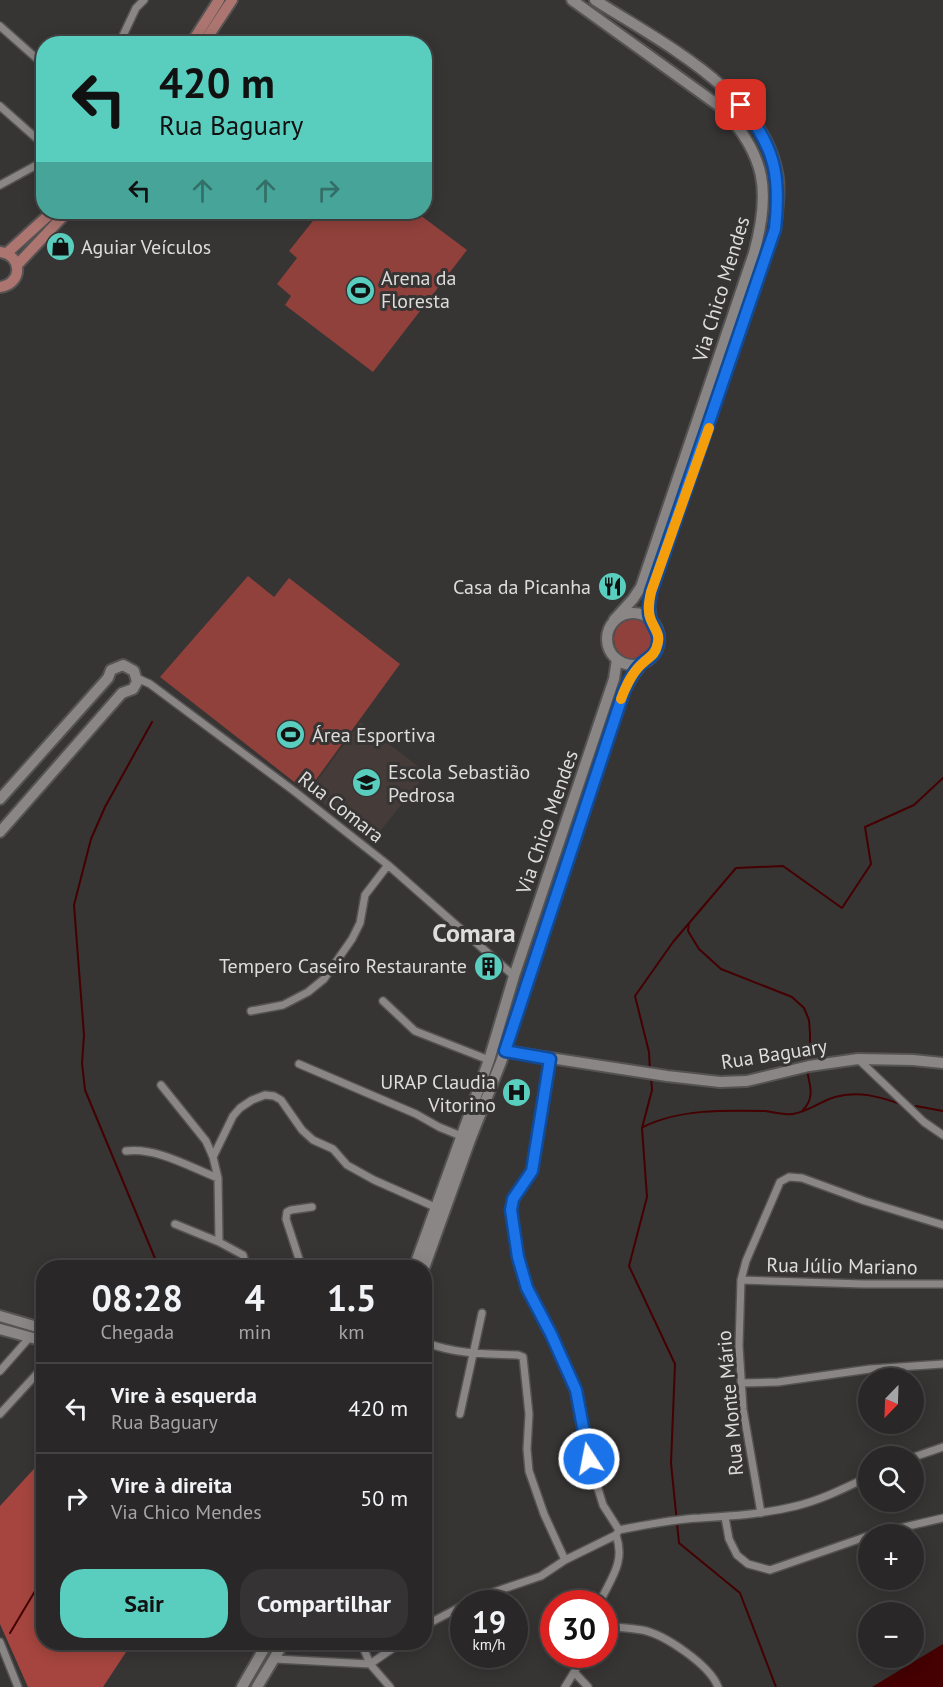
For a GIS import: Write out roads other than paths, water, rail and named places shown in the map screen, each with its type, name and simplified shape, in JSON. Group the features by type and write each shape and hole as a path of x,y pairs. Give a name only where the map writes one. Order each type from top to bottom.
{"main road":[{"path":"196,36 219,0"},
{"path":"208,36 232,0"},
{"name":"Via Chico Mendes","path":"572,0 722,108 742,130 756,158 763,185 763,213 754,253 641,587 614,620"},
{"name":"Via Chico Mendes","path":"595,0 687,59 724,88 758,126 771,152 778,178 775,229 651,592 649,605 651,620"},
{"path":"0,288 14,281 18,270 14,258 3,252 43,219"},
{"path":"17,265 60,219"},
{"path":"639,613 651,620 657,628 659,639 657,649 651,658 633,665 616,659 606,641 609,627 614,620 621,615 639,613"},
{"name":"Via Chico Mendes","path":"417,1260 489,1060 514,976 614,679 616,659"},
{"name":"Via Chico Mendes","path":"427,1260 505,1051 624,691 642,663"},
{"path":"0,799 108,678 111,670 123,665 131,668 137,678 133,689 122,693 0,832"},
{"path":"108,678 113,690 122,693"},
{"name":"Rua Baguary","path":"505,1051 720,1082 747,1081 809,1066 858,1059 943,1063"},
{"path":"0,1316 36,1327"},
{"path":"0,1329 36,1338"},
{"path":"242,1687 263,1650"},
{"path":"257,1687 279,1650"}],"street":[{"path":"123,36 136,8 143,0"},
{"path":"0,26 36,58"},
{"path":"0,106 36,138"},
{"path":"0,185 36,165"},
{"name":"Rua Comara","path":"137,678 150,684 294,791 388,865 514,976"},
{"path":"251,1011 290,1002 308,992 324,979 352,939 360,923 365,895 388,865"},
{"path":"383,1001 415,1031 489,1060"},
{"path":"550,1059 532,1171 513,1199 511,1210 514,1238 527,1288 576,1390 589,1459 603,1505 617,1533 621,1550 619,1563 606,1590"},
{"path":"858,1059 924,1122 943,1135"},
{"path":"299,1064 416,1114 461,1136"},
{"path":"161,1085 206,1141 213,1157 218,1178 219,1242"},
{"path":"213,1157 225,1130 240,1108 265,1095 274,1096 281,1100 307,1135 319,1144 333,1149 347,1165 374,1180 435,1207"},
{"path":"126,1151 138,1150 163,1156 218,1178"},
{"name":"Rua Monte Mário","path":"760,1514 747,1438 741,1383 739,1346 741,1280 746,1261 780,1182 784,1178 806,1179 943,1226"},
{"path":"299,1260 286,1219 287,1212 312,1207"},
{"path":"175,1224 219,1242 243,1255 243,1260"},
{"name":"Rua Júlio Mariano","path":"741,1280 943,1284"},
{"path":"460,1414 482,1313"},
{"path":"0,1371 31,1336"},
{"path":"432,1345 443,1349 472,1353 518,1354 523,1357 529,1414 527,1449 529,1471 544,1514 565,1560"},
{"path":"741,1383 778,1382 870,1369 943,1364"},
{"path":"0,1414 36,1375"},
{"path":"924,1454 943,1447"},
{"path":"501,1590 535,1579 565,1560 617,1533 649,1524 760,1514 810,1502 858,1481"},
{"path":"725,1517 729,1539 737,1556 748,1564 770,1570 858,1539"},
{"path":"917,1524 943,1518"},
{"path":"432,1622 450,1612"},
{"path":"618,1628 643,1630 655,1634 710,1672 718,1687"},
{"path":"0,1642 18,1687"},
{"path":"364,1650 370,1664 390,1687"},
{"path":"274,1659 370,1664 390,1650"},
{"path":"565,1687 578,1668"},
{"path":"575,1673 588,1687"}],"waterway":[{"path":"152,722 105,807 91,839 74,905 84,1035 82,1063 85,1090 156,1260"},
{"path":"650,1071 649,1052 635,996 673,942 736,868 783,866 842,908 871,864 865,827 914,805 943,778"},
{"path":"689,923 688,931 699,949 721,969 792,997 804,1008 809,1020 810,1033 806,1058"},
{"path":"803,1110 810,1096 807,1071"},
{"path":"651,1077 652,1090 642,1128 647,1197 629,1266 675,1364 671,1463 679,1543 740,1593 776,1687"},
{"path":"643,1127 672,1117 702,1112 765,1111 793,1114 835,1097 852,1094 878,1097 903,1105"},
{"path":"916,1106 943,1111"},
{"path":"10,1633 36,1589"}],"place":[{"name":"Aguiar Veículos","path":"60,247"},
{"name":"Arena da Floresta","path":"360,290"},
{"name":"Casa da Picanha","path":"612,587"},
{"name":"Área Esportiva","path":"291,735"},
{"name":"Escola Sebastião Pedrosa","path":"367,783"},
{"name":"Tempero Caseiro Restaurante","path":"488,966"},
{"name":"URAP Claudia Vitorino","path":"517,1093"}],"district":[{"name":"Comara","path":"474,933"}]}
